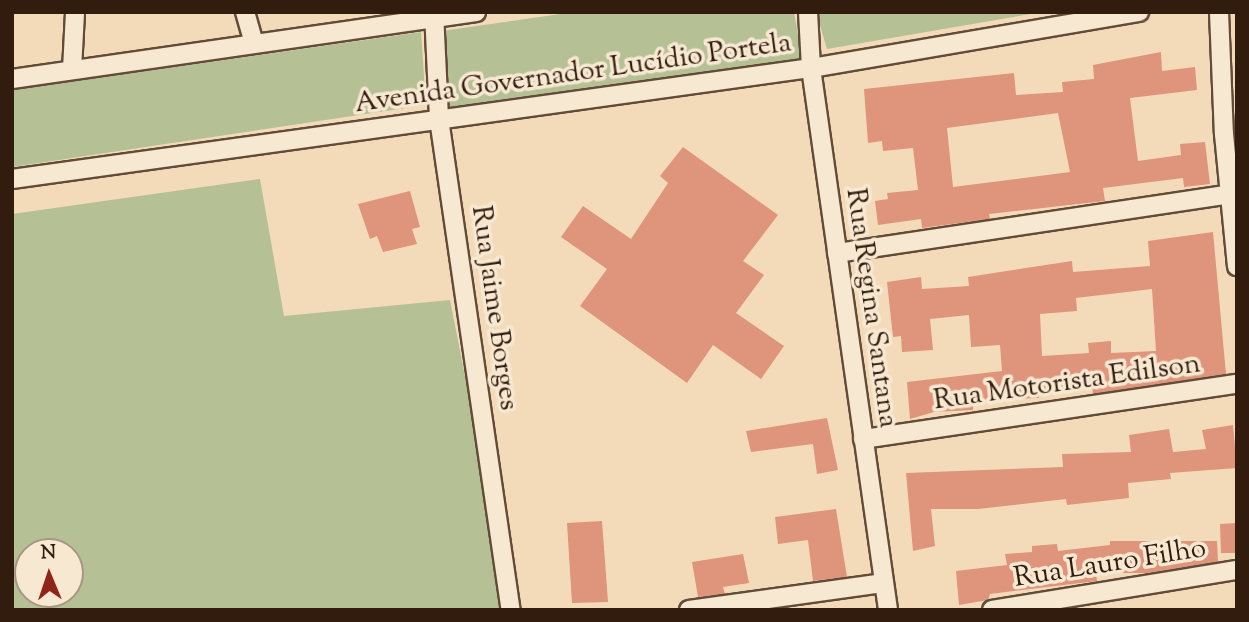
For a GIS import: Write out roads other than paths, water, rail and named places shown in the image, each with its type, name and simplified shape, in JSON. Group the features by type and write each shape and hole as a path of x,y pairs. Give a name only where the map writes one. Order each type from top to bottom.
{"street":[{"path":"72,70 75,12"},
{"path":"244,12 254,43"},
{"path":"12,79 434,15 476,12"},
{"name":"Rua Regina Santana","path":"808,12 811,68 888,610"},
{"name":"Avenida Governador Lucídio Portela","path":"12,179 811,68 1139,12"},
{"path":"1219,12 1237,266"},
{"name":"Rua Jaime Borges","path":"434,15 439,119 511,610"},
{"path":"837,253 1233,194"},
{"name":"Rua Motorista Edilson","path":"863,439 1237,384"},
{"name":"Rua Lauro Filho","path":"992,610 1237,570"},
{"path":"689,610 884,583"}]}
